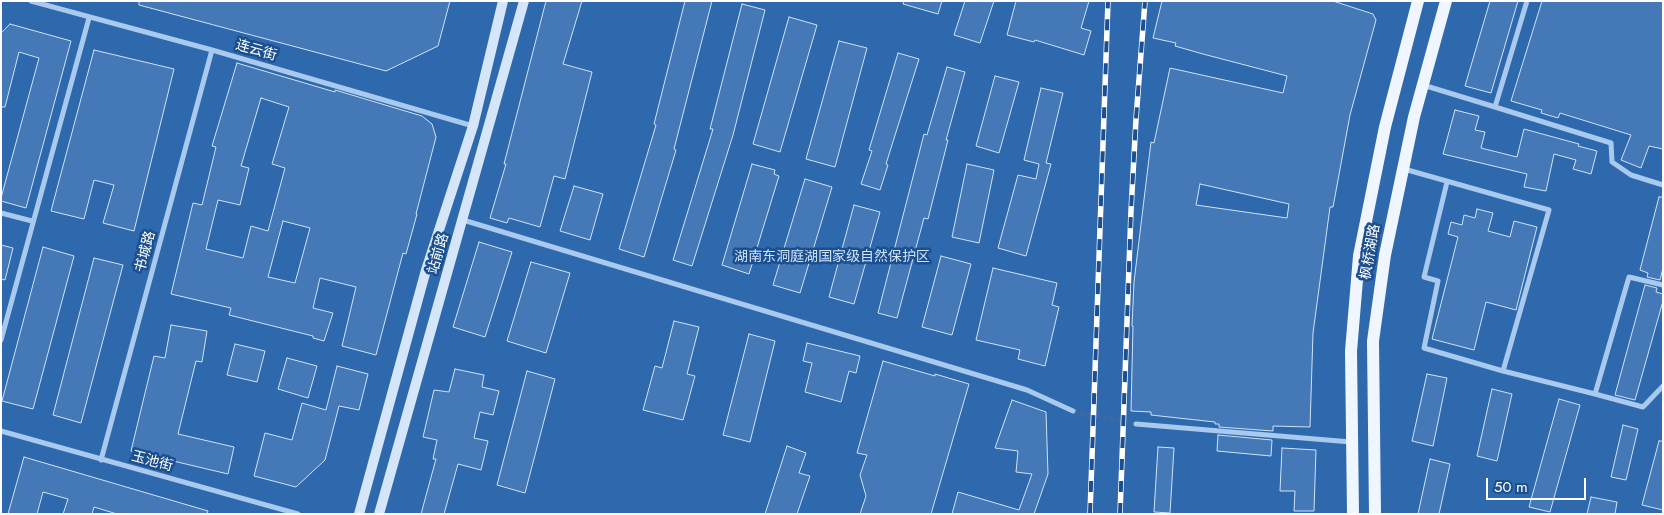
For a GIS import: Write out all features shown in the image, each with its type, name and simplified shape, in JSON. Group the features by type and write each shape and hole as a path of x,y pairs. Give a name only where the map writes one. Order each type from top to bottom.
{"main road":[{"name":"站前路","path":"359,514 426,270 473,126 503,1"},
{"name":"站前路","path":"379,514 524,1"},
{"name":"枫桥湖路","path":"1353,514 1351,351 1359,256 1385,127 1418,1"},
{"name":"枫桥湖路","path":"1374,514 1372,341 1385,255 1414,117 1446,1"}],"street":[{"name":"连云街","path":"31,1 212,50 473,126"},
{"path":"1495,106 1527,1"},
{"path":"1,340 89,18"},
{"name":"书城路","path":"101,460 212,50"},
{"path":"1423,85 1611,143 1612,162 1631,175 1663,185"},
{"path":"1403,169 1549,210 1503,371"},
{"path":"1447,182 1424,277 1438,281 1424,348 1503,371 1643,407 1663,386"},
{"path":"1,213 32,221"},
{"path":"463,220 1027,390 1073,411"},
{"path":"1595,394 1629,277 1663,285"},
{"path":"1136,424 1351,442"},
{"name":"玉池街","path":"1,431 298,514"}],"green space":[{"name":"湖南东洞庭湖国家级自然保护区","path":"1,1 1663,1 1663,514 1,514"}],"building":[{"path":"139,1 450,1 438,46 386,71 139,5"},
{"path":"546,1 582,1 563,64 592,72 565,179 554,176 540,227 509,218 507,223 490,218 506,164 504,164"},
{"path":"685,1 712,1 674,149 676,150 644,257 619,249 656,125 654,124"},
{"path":"904,1 942,1 938,14 903,4"},
{"path":"965,1 994,1 980,43 954,35"},
{"path":"1016,1 1089,1 1081,28 1091,31 1084,55 1035,40 1034,42 1007,35"},
{"path":"1162,1 1333,1 1373,14 1376,20 1350,115 1333,207 1330,207 1313,333 1310,427 1273,426 1273,431 1219,427 1219,424 1215,424 1215,422 1151,415 1151,412 1131,411 1134,282 1151,142 1154,143 1170,68 1283,93 1287,76 1203,54 1175,46 1176,43 1153,38","holes":["1200,184 1289,204 1287,218 1196,205"]},
{"path":"1490,1 1518,1 1491,93 1465,86"},
{"path":"1542,1 1663,1 1663,149 1649,146 1641,168 1621,160 1631,135 1560,113 1558,118 1541,113 1542,110 1511,101"},
{"path":"742,4 765,10 733,135 692,266 673,260 713,129 710,129"},
{"path":"789,17 817,25 780,152 753,144"},
{"path":"10,24 71,41 26,208 1,201 1,198 39,58 19,52 5,107 1,107 1,33"},
{"path":"839,41 867,48 835,167 806,159"},
{"path":"94,50 174,69 134,231 103,223 114,185 94,180 84,219 51,211"},
{"path":"898,53 919,59 886,164 888,165 880,190 861,184 872,151 869,150"},
{"path":"237,63 422,116 432,124 436,137 406,254 403,253 376,355 342,346 356,287 320,278 313,308 333,313 324,341 313,338 313,336 229,315 231,308 171,294 193,203 202,205 216,147 212,146","holes":["261,98 289,107 272,164 285,168 268,231 251,226 243,258 206,249 218,200 240,205 249,168 241,166","283,221 310,228 295,283 268,277"]},
{"path":"947,67 965,72 946,140 948,140 928,219 924,218 897,318 878,313 924,134 927,135"},
{"path":"995,76 1019,82 999,153 976,146"},
{"path":"1041,88 1063,93 1046,163 1051,164 1026,256 998,248 1018,175 1036,179 1039,164 1024,160"},
{"path":"1455,110 1479,116 1475,130 1485,132 1481,148 1517,157 1524,129 1579,144 1578,146 1597,151 1591,174 1573,169 1576,160 1554,154 1546,191 1524,187 1527,174 1443,154"},
{"path":"752,164 775,170 774,174 779,176 749,274 722,265"},
{"path":"967,164 994,170 979,243 952,237"},
{"path":"805,179 832,187 800,293 773,285"},
{"path":"574,186 603,194 590,240 560,231"},
{"path":"1659,197 1663,197 1663,268 1660,280 1647,277 1648,273 1640,270"},
{"path":"854,205 880,212 854,304 829,297"},
{"path":"1477,209 1493,213 1488,231 1510,237 1514,221 1537,227 1516,310 1486,302 1474,350 1432,339 1458,237 1448,234 1451,222 1462,225 1464,215 1475,218"},
{"path":"479,242 512,252 485,337 453,327"},
{"path":"1,245 13,248 5,280 1,279"},
{"path":"43,247 74,256 33,409 2,401"},
{"path":"941,256 971,264 952,335 922,327"},
{"path":"94,258 123,265 81,423 53,415"},
{"path":"531,262 570,273 546,353 507,341"},
{"path":"993,268 1057,283 1052,305 1059,307 1045,366 1018,359 1020,350 976,340"},
{"path":"1645,285 1657,288 1656,292 1663,294 1663,301 1635,400 1615,395"},
{"path":"674,321 699,327 687,374 695,376 683,420 643,410 655,366 662,368"},
{"path":"171,325 207,331 202,362 196,361 178,434 234,447 228,474 131,451 154,356 165,358"},
{"path":"749,334 775,341 750,442 723,435"},
{"path":"807,343 860,356 856,373 849,371 841,402 805,392 812,363 803,361"},
{"path":"235,344 265,351 257,382 227,375"},
{"path":"287,358 317,366 308,398 278,389"},
{"path":"883,361 969,384 931,514 860,514 866,496 860,475 867,455 857,453"},
{"path":"337,366 368,374 359,410 339,406 325,460 296,487 254,476 265,433 292,440 302,403 326,410"},
{"path":"455,369 484,375 482,387 499,391 493,415 480,412 474,438 488,441 481,470 458,464 444,514 421,514 436,459 433,459 437,440 423,437 434,390 449,392"},
{"path":"527,371 555,379 525,493 497,485"},
{"path":"1427,374 1447,378 1433,446 1412,441"},
{"path":"1492,389 1512,394 1497,461 1477,456"},
{"path":"1559,399 1580,405 1550,512 1529,507"},
{"path":"1012,400 1046,412 1048,474 1034,514 952,514 958,492 1019,510 1032,474 1016,472 1018,451 995,448"},
{"path":"1623,425 1638,429 1626,480 1611,477"},
{"path":"1218,435 1272,440 1271,456 1217,451"},
{"path":"1659,441 1663,441 1663,510 1642,505"},
{"path":"787,446 806,453 799,473 810,476 797,514 765,514"},
{"path":"1158,447 1174,448 1170,513 1154,512"},
{"path":"1282,448 1316,450 1314,511 1294,511 1295,491 1280,491"},
{"path":"24,457 208,511 207,514 117,514 94,507 92,514 63,514 68,499 43,492 37,514 8,514"},
{"path":"1430,459 1450,464 1439,514 1418,514"},
{"path":"1591,497 1617,502 1615,514 1587,514"}],"tunnel":[{"path":"1073,411 1136,424"}],"railway":[{"path":"1090,514 1108,1"},
{"path":"1120,514 1131,211 1145,1"}]}
